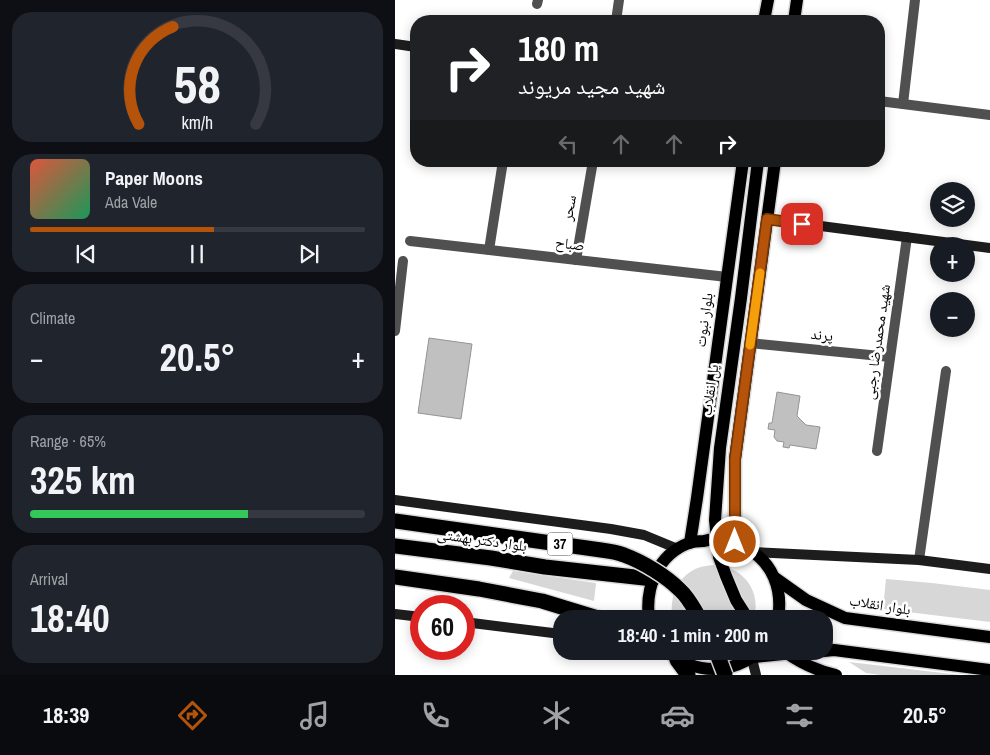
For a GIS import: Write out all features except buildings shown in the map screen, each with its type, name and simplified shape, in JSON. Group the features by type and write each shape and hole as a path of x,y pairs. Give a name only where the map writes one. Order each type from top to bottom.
{"highway":[{"name":"37","path":"395,520 622,554 649,567 680,590 695,610"},
{"name":"بلوار دکتر بهشتی","path":"395,546 545,567 653,579"},
{"path":"395,577 479,589 542,601 572,610"},
{"path":"719,660 725,675"},
{"path":"675,662 688,675"}],"main road":[{"path":"765,15 768,0"},
{"path":"768,0 768,15"},
{"path":"795,15 797,0"},
{"name":"بلوار نبوت","path":"690,543 742,167"},
{"name":"پل انقلاب","path":"742,610 725,576 719,557 715,520 720,448 757,167"},
{"path":"735,542 735,459 774,167"},
{"path":"648,610 648,593 653,579 659,567 668,557 690,543 716,539 735,542 754,552 766,564 775,578 779,610"},
{"name":"بلوار انقلاب","path":"775,578 806,600 845,618 990,637"},
{"path":"833,650 990,670"},
{"path":"675,662 715,671 735,668 747,660"},
{"path":"798,660 813,668 837,675"}],"street":[{"path":"617,15 619,0"},
{"path":"903,104 915,0"},
{"path":"395,44 410,45"},
{"path":"885,102 990,115"},
{"path":"489,250 502,167"},
{"name":"سحر","path":"576,260 592,167"},
{"path":"767,219 990,248"},
{"name":"شهید محمدرضا رجبی","path":"877,451 907,237"},
{"name":"صباح","path":"410,241 727,277"},
{"path":"395,331 403,261"},
{"name":"پرند","path":"750,343 890,357"},
{"path":"919,560 946,371"},
{"path":"395,500 611,529 644,535 678,549"},
{"path":"754,552 919,560 990,568"},
{"path":"395,614 410,616"},
{"path":"475,623 553,633"},
{"path":"755,660 756,675"}],"shaded area":[{"path":"720,565 743,576 752,588 756,610 672,610 674,594 681,580 693,570"},
{"path":"513,571 596,583 594,601 509,578"},
{"path":"886,579 990,590 990,622 883,609"},
{"path":"849,662 960,675 881,675 866,673"}],"slow traffic":[{"path":"750,345 760,273"}],"route":[{"path":"735,542 735,459 767,219 802,224"}]}
